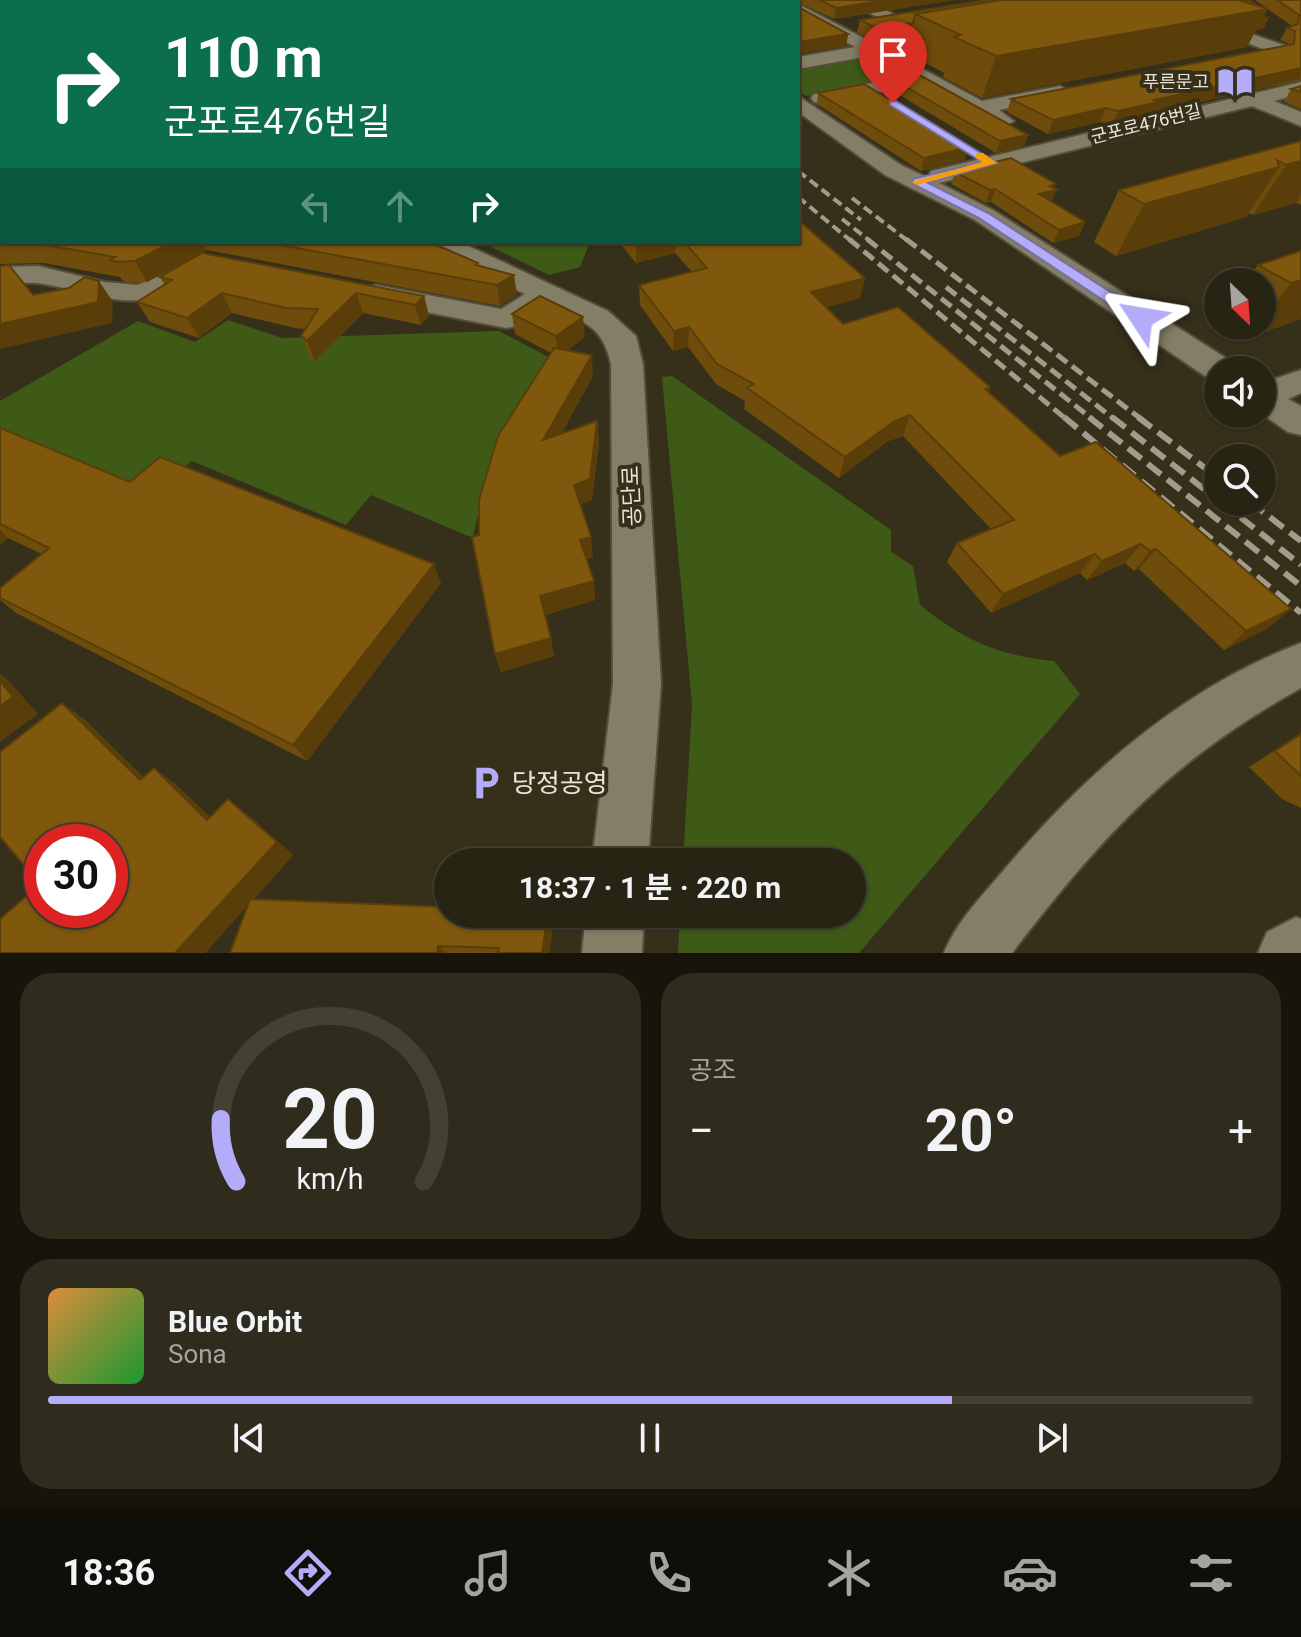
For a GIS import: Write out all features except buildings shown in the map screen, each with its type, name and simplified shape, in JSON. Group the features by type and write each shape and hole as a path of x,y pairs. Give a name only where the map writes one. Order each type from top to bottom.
{"street":[{"path":"832,27 899,17 855,0"},
{"path":"1115,8 1148,1 1254,40 1281,40 1301,57"},
{"path":"800,10 1049,147"},
{"path":"800,63 977,32"},
{"path":"1235,58 1281,40"},
{"path":"800,49 818,59"},
{"path":"800,102 924,78"},
{"path":"980,108 1085,87"},
{"path":"868,88 896,105"},
{"name":"군포로476번길","path":"917,182 1049,147 1301,88"},
{"path":"1250,98 1301,120"},
{"path":"800,103 893,170 984,215 1204,359"},
{"path":"964,146 992,163"},
{"name":"공단로","path":"442,244 597,317 620,336 627,364 637,684 621,848"},
{"path":"0,276 43,275 130,295 152,294 171,287 206,261 221,264"},
{"path":"351,290 506,319 547,293"},
{"path":"1276,391 1301,381"},
{"path":"1276,406 1301,423"},
{"path":"974,953 1089,814 1235,698 1301,664"},
{"path":"612,953 614,928"},
{"path":"1288,953 1296,947 1301,950"}],"green space":[{"path":"874,53 914,76 806,96 800,92 800,66"},
{"path":"485,244 589,244 580,267 549,275"},
{"path":"228,320 282,338 499,331 554,360 484,487 473,538 371,495 346,525 192,461 115,522 0,431 0,401 138,321 195,342"},
{"path":"672,376 891,530 891,552 913,566 920,605 951,628 983,644 1016,655 1054,661 1080,694 859,953 678,953 679,928 866,928 866,848 684,848 692,705 662,377"}],"railway":[{"path":"800,173 861,220"},
{"path":"852,198 908,241"},
{"path":"800,199 851,241"},
{"path":"842,219 870,241"},
{"path":"849,239 1066,419"},
{"path":"867,239 1092,419"},
{"path":"906,239 1141,419"},
{"path":"946,287 1114,419"},
{"path":"1064,417 1301,613"},
{"path":"1089,417 1301,586"},
{"path":"1112,417 1204,489"},
{"path":"1138,417 1204,467"},
{"path":"1239,516 1301,565"},
{"path":"1268,516 1301,541"}],"slow traffic":[{"path":"917,182 992,163 980,155"}],"place":[{"name":"푸른문고","path":"1235,82"},
{"name":"당정공영","path":"486,783"}],"route":[{"path":"893,103 992,163 917,182 984,215 1141,318"}]}
